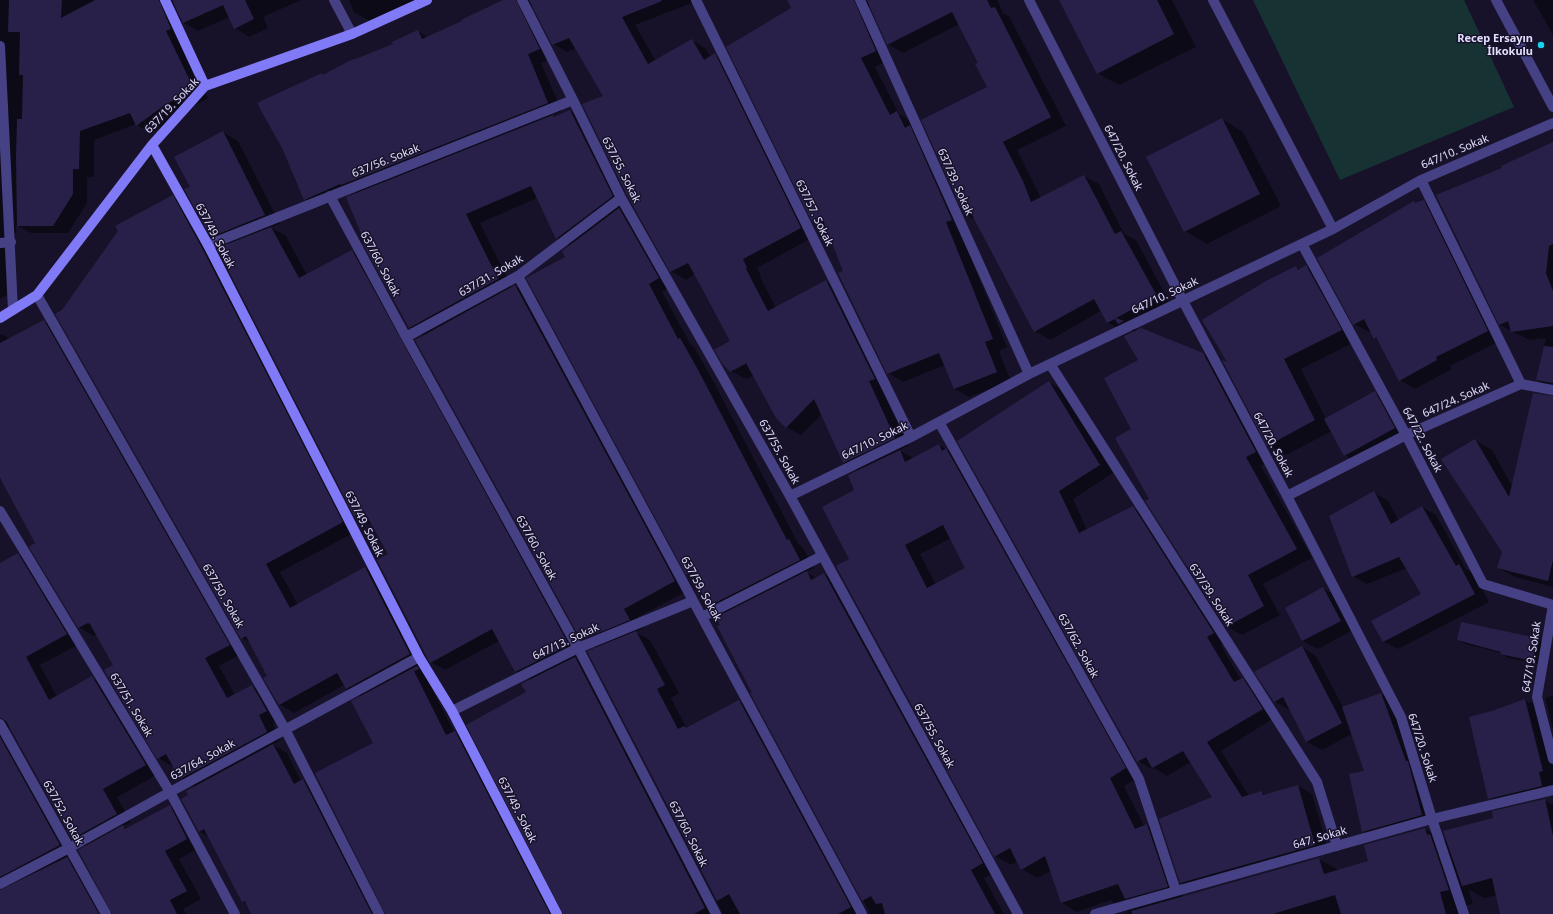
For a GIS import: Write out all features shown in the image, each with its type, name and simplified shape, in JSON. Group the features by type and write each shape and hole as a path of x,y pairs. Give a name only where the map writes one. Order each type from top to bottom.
{"street":[{"path":"165,0 205,86"},
{"path":"334,0 352,34"},
{"name":"637/19. Sokak","path":"0,318 37,295 152,145 205,86 352,34 427,0"},
{"name":"637/55. Sokak","path":"522,0 621,198 790,496 1018,914"},
{"name":"637/57. Sokak","path":"696,0 911,437"},
{"name":"637/39. Sokak","path":"860,0 1029,374"},
{"name":"647/20. Sokak","path":"1029,0 1183,301 1287,496 1401,717 1432,820 1464,914"},
{"path":"1212,0 1333,229"},
{"path":"1496,0 1553,107"},
{"path":"0,46 2,111 14,310"},
{"name":"637/56. Sokak","path":"208,245 573,100"},
{"name":"647/10. Sokak","path":"790,496 911,437 1029,374 1333,229 1421,180 1553,124"},
{"name":"637/49. Sokak","path":"152,145 208,245 418,657 452,711 556,914"},
{"path":"1421,180 1522,384 1553,390"},
{"name":"637/60. Sokak","path":"330,196 578,648 716,914"},
{"name":"637/31. Sokak","path":"406,337 518,276 621,198"},
{"path":"0,243 11,242"},
{"name":"647/22. Sokak","path":"1302,244 1406,435 1484,584 1553,605"},
{"name":"637/59. Sokak","path":"518,276 862,914"},
{"name":"637/50. Sokak","path":"37,295 285,729 379,914"},
{"name":"637/39. Sokak","path":"1050,364 1316,782 1337,846"},
{"name":"647/24. Sokak","path":"1287,496 1406,435 1522,384"},
{"name":"637/62. Sokak","path":"939,422 1139,780 1176,891"},
{"name":"637/51. Sokak","path":"0,511 170,792 235,914"},
{"path":"702,617 822,556"},
{"name":"647/13. Sokak","path":"452,711 578,648 693,601"},
{"name":"647/19. Sokak","path":"1553,605 1537,697 1553,759"},
{"name":"637/64. Sokak","path":"0,884 69,848 418,657"},
{"name":"637/52. Sokak","path":"0,724 106,914"},
{"name":"647. Sokak","path":"1095,914 1432,820 1553,790"}],"green space":[{"path":"1253,0 1464,0 1514,107 1340,180"}],"building":[{"path":"9,0 62,0 61,18 95,0 159,0 171,29 166,31 194,89 191,92 166,104 136,126 130,113 80,131 79,169 73,169 73,194 53,226 17,226 17,119 22,119 23,75 19,75 20,32 8,32"},
{"path":"172,0 245,0 254,19 234,29 223,5 183,23"},
{"path":"503,0 516,0 540,49 528,54 548,103 341,185 340,184 304,200 283,150 257,103 322,73 323,75 353,59 393,44 392,42 418,30 422,39"},
{"path":"529,0 661,0 662,1 622,17 648,64 692,39 704,60 715,53 801,228 743,259 747,268 746,269 768,311 826,280 875,379 869,381 895,438 843,463 814,399 786,428 776,418 746,363 730,372 722,363 714,350 730,341 704,292 688,263 670,272 627,195 582,104 603,96 569,38 552,45"},
{"path":"787,0 854,0 876,51 861,58 890,115 897,111 905,128 910,125 952,220 946,222 993,339 985,342 997,372 954,389 939,353 887,374 838,273 843,271 822,217 812,222 726,47 791,8"},
{"path":"867,0 987,0 991,8 995,7 1051,117 1003,142 1023,181 1031,202 1084,175 1115,234 1121,231 1157,296 1116,318 1124,321 1118,324 1115,319 1107,323 1094,299 1034,332 970,211 964,214 921,120 987,87 975,64 978,63 952,12 887,45"},
{"path":"1059,0 1157,0 1174,34 1097,74"},
{"path":"570,110 613,196 556,239 531,186 466,214 498,279 409,328 363,244 365,243 346,197 553,115 554,117"},
{"path":"1222,118 1260,194 1184,232 1146,157"},
{"path":"223,131 265,215 211,237 184,189 190,187 174,157"},
{"path":"1553,142 1553,244 1549,246 1546,273 1553,291 1553,326 1511,332 1508,321 1499,325 1436,195 1502,168 1501,166"},
{"path":"173,195 202,248 343,522 266,564 290,608 365,567 410,654 346,689 337,673 279,705 263,678 267,676 246,636 241,639 55,314 62,310 118,231 115,226"},
{"path":"1424,200 1488,331 1436,357 1437,360 1399,381 1376,337 1374,339 1364,319 1353,325 1317,258 1414,201 1415,203"},
{"path":"619,208 659,278 649,284 678,339 680,338 697,368 787,540 789,539 800,560 709,606 691,572 686,575 526,278 565,257 562,251"},
{"path":"271,227 299,278 352,250 569,645 515,672 492,629 430,663 377,560 388,554 364,511 354,516 217,248"},
{"path":"1306,265 1342,330 1284,359 1315,420 1267,446 1222,360 1227,362 1202,320 1266,281 1296,266 1298,270"},
{"path":"515,285 675,581 624,609 630,620 581,640 415,340"},
{"path":"44,320 230,645 205,658 227,698 252,685 267,711 259,715 267,732 180,779 166,754 157,759 104,670 113,665 90,624 88,623 78,628 29,547 35,543 0,478 0,343"},
{"path":"1141,328 1203,353 1256,452 1246,457 1297,549 1248,575 1264,606 1226,627 1145,501 1149,499 1115,438 1131,429 1104,378 1138,360 1124,336"},
{"path":"1544,346 1553,347 1553,383 1536,380"},
{"path":"1049,381 1100,465 1059,491 1079,533 1133,506 1214,633 1207,637 1234,682 1243,678 1263,709 1207,742 1242,797 1262,791 1263,795 1298,785 1315,845 1180,883 1159,819 1212,797 1183,751 1152,768 1146,757 1137,762 957,441"},
{"path":"1375,391 1395,428 1344,456 1324,419"},
{"path":"1533,393 1553,396 1553,560 1548,581 1497,568 1502,552 1441,459 1475,439 1509,497"},
{"path":"939,444 942,451 946,448 1126,768 1110,778 1135,829 1147,824 1168,887 1125,899 1118,884 1061,903 1045,856 1021,870 1010,848 994,857 836,566 849,559 822,507 854,490 848,475 900,450 905,462","holes":["943,525 965,568 927,588 905,545"]},
{"path":"1374,491 1391,524 1422,506 1456,566 1459,564 1475,594 1383,642 1371,621 1421,594 1399,557 1352,577 1329,516"},
{"path":"18,553 67,634 26,657 49,700 92,676 146,765 103,789 117,814 72,839 6,721 0,718 0,563"},
{"path":"807,571 811,580 824,573 983,863 971,870 995,914 885,914 882,903 876,904 871,896 862,901 750,693 752,693 717,626 720,625 716,617"},
{"path":"1323,587 1341,621 1302,641 1285,608"},
{"path":"1461,622 1537,638 1533,661 1500,654 1501,652 1457,640"},
{"path":"636,631 665,685 657,689 678,729 684,726 686,728 739,700 851,907 838,914 740,914 729,894 717,901 587,651"},
{"path":"1302,646 1342,723 1306,742 1283,697 1274,702 1254,672"},
{"path":"575,657 705,908 694,914 563,914 466,725 526,692 521,684"},
{"path":"417,666 419,669 414,671 446,735 455,731 550,914 385,914 315,773 373,743 351,701"},
{"path":"1381,693 1406,761 1408,761 1422,815 1362,832 1349,774 1364,771 1342,707"},
{"path":"1525,699 1543,771 1539,772 1542,786 1488,799 1469,717 1492,711"},
{"path":"0,737 60,845 0,877"},
{"path":"273,744 294,784 303,779 372,914 251,914 245,901 242,902 204,829 199,832 181,799 188,795 186,791"},
{"path":"1545,799 1553,836 1553,914 1500,914 1492,878 1462,886 1443,831 1493,818 1492,811"},
{"path":"170,805 187,839 165,851 187,891 170,900 177,914 112,914 78,850 123,825 125,829"},
{"path":"1425,828 1427,835 1430,834 1449,890 1440,892 1446,914 1341,914 1335,895 1273,914 1132,914 1131,911 1319,858 1324,874 1368,861 1364,845"},
{"path":"67,857 99,914 0,914 0,890"}],"place":[{"name":"Recep Ersayın İlkokulu","path":"1541,45"}]}
